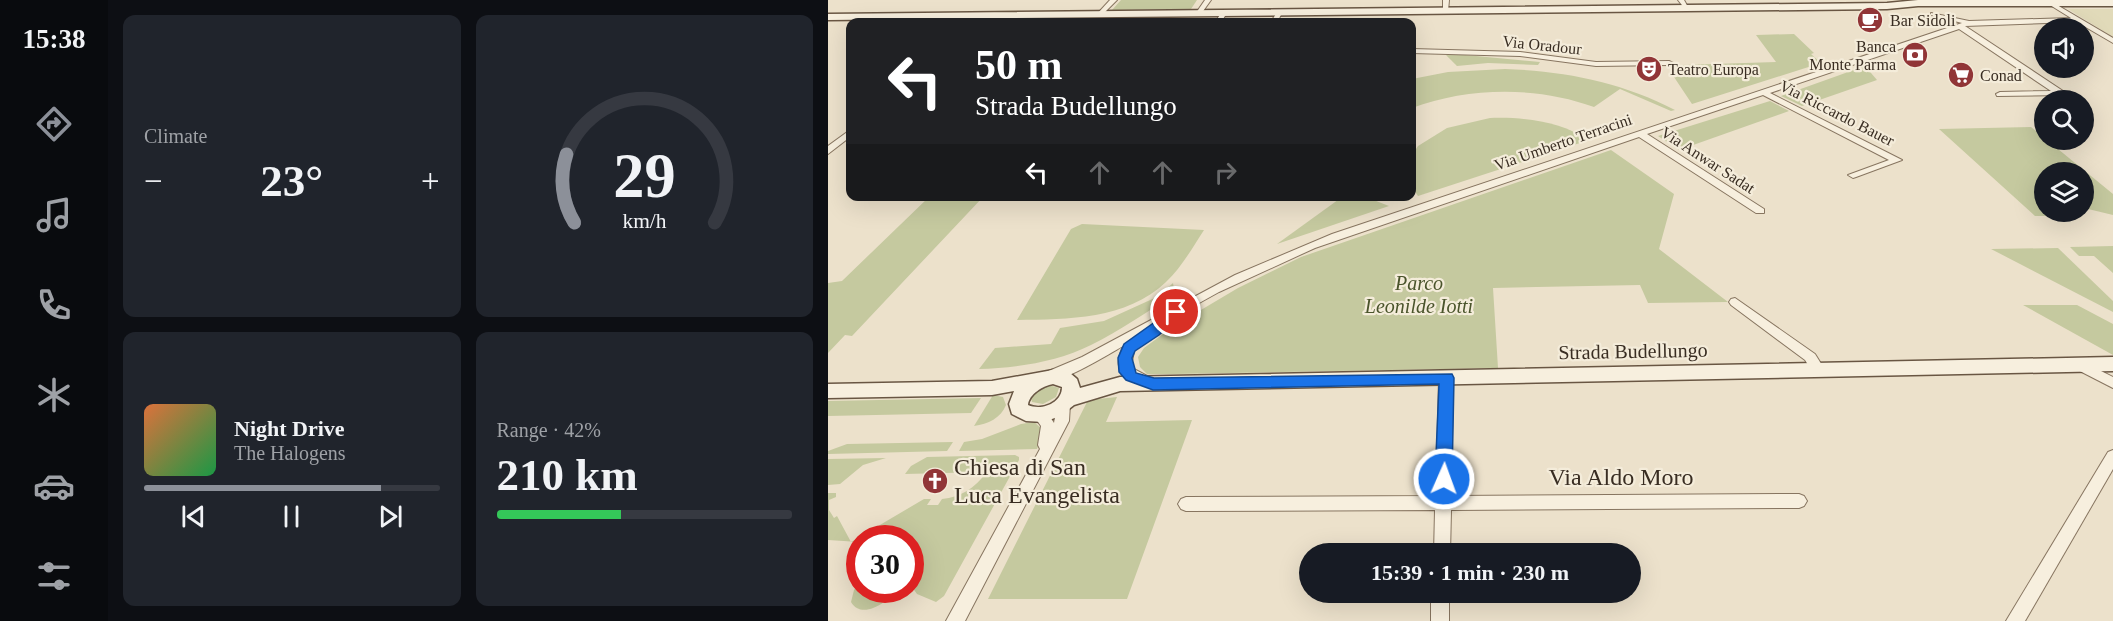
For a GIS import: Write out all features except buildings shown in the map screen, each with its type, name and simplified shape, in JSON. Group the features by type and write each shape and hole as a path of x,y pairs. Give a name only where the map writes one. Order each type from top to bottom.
{"street":[{"path":"1100,14 1114,0"},
{"path":"1199,13 1208,0"},
{"path":"1938,10 1955,5 2113,3"},
{"path":"828,17 1363,12 1684,4 1914,5 1938,10 1969,23 2034,21"},
{"path":"2052,4 2075,18"},
{"path":"1363,12 1446,5 1550,9"},
{"path":"1938,10 1969,23"},
{"path":"1221,18 1224,13"},
{"path":"1276,18 1279,13"},
{"path":"1000,18 1004,15"},
{"name":"Via Umberto Terracini","path":"1041,380 1103,353 1234,279 1308,246 1969,23"},
{"path":"1959,26 2060,93 2000,94"},
{"path":"2094,30 2113,41"},
{"name":"Via Oradour","path":"1416,51 1520,54 1596,64 1669,63"},
{"name":"Via Riccardo Bauer","path":"1763,92 1897,160 1853,175"},
{"name":"Via Anwar Sadat","path":"1640,134 1760,211"},
{"path":"828,151 846,136"},
{"path":"1735,302 1810,357 1818,370"},
{"name":"Via Umberto Terracini","path":"1069,394 1080,375 1154,331 1176,312"},
{"name":"Strada Budellungo","path":"1129,347 1125,358 1126,372 1153,384"},
{"path":"2078,364 2113,383"},
{"name":"Strada Budellungo","path":"1040,415 1069,394 1120,384 2078,364 2112,368"},
{"path":"828,391 992,388 1064,378 1069,394 1062,421 955,621"},
{"path":"1442,543 1446,378"},
{"path":"1041,380 1025,390 1018,400 1018,405 1022,412 1040,415 1048,425 1044,452"},
{"path":"992,388 1018,400"},
{"path":"2015,621 2113,456"},
{"name":"Via Aldo Moro","path":"1186,504 1799,501"},
{"path":"1440,603 1440,621"}],"shaded area":[{"path":"2068,9 2113,9 2113,37 2094,25 2094,18 2082,18"}],"green space":[{"path":"1121,0 1197,0 1191,9 1112,10"},
{"path":"1794,34 1821,63 1692,104 1674,77 1689,76 1682,65 1776,62 1756,35"},
{"path":"1446,55 1540,62 1538,65 1488,63 1457,66"},
{"path":"1865,66 1877,80 1802,106 1781,96"},
{"path":"1505,69 1571,75 1634,92 1675,110 1671,111 1620,89 1594,107 1549,95 1503,92 1456,96 1416,107 1416,78 1448,72"},
{"path":"1770,101 1789,111 1679,150 1658,136"},
{"path":"1490,118 1516,118 1554,124 1589,140 1418,196 1416,193 1416,149 1447,128"},
{"path":"2031,127 2034,129 2034,150 2059,150 2074,162 2034,162 2034,215 1939,129"},
{"name":"Parco Leonilde Iotti","path":"1611,150 1674,194 1659,249 1728,302 1648,303 1640,285 1493,288 1498,368 1147,374 1140,367 1138,357 1144,348 1174,326 1238,288 1301,257"},
{"path":"2094,178 2113,194 2113,215 2094,210"},
{"path":"925,201 979,201 852,336 845,335 828,353 828,283 842,281"},
{"path":"1336,201 1376,201 1389,206 1277,244"},
{"path":"1082,224 1204,230 1166,282 1150,295 1133,304 1096,315 1076,318 1017,320 1071,229"},
{"path":"2113,246 2113,273 2094,256 2079,256 2070,247"},
{"path":"2058,248 2113,301 2113,312 1991,249"},
{"path":"1173,283 1175,295 1112,334 1078,351 1036,363 979,369 995,348 1051,344 1060,328 1104,321 1159,296"},
{"path":"2023,305 2077,305 2113,324 2113,355"},
{"path":"1049,385 1059,388 1056,397 1043,404 1032,402 1031,397 1036,390"},
{"path":"993,395 1003,397 1006,405 1004,410 993,420 974,426"},
{"path":"1117,397 1106,422 1192,420 1127,599 988,599 1088,400"},
{"path":"981,398 971,413 828,416 828,401"},
{"path":"1034,422 1041,428 1041,440 1037,449 959,451 964,442 982,439 1021,424"},
{"path":"953,442 947,451 828,454 828,451 847,444"},
{"path":"1015,455 1019,457 944,596 936,602 924,597 924,525 880,525 924,499 931,499 927,505 938,505 942,499 967,491 986,473 1003,475 1006,470 987,471 987,468 985,472 905,474 911,466 927,457"},
{"path":"886,458 863,465 840,484 828,485 828,459"},
{"path":"828,493 836,493 836,497 829,500 829,510 834,518 837,516 846,532 846,541 828,540"},
{"path":"852,603 883,603 862,610"}],"place":[{"name":"Bar Sidoli","path":"1870,20"},
{"name":"Banca Monte Parma","path":"1915,55"},
{"name":"Teatro Europa","path":"1649,69"},
{"name":"Conad","path":"1961,75"},
{"name":"Chiesa di San Luca Evangelista","path":"935,481"}],"route":[{"path":"1176,312 1154,331 1129,347 1125,358 1126,372 1131,376 1153,384 1446,378 1444,479"}]}
